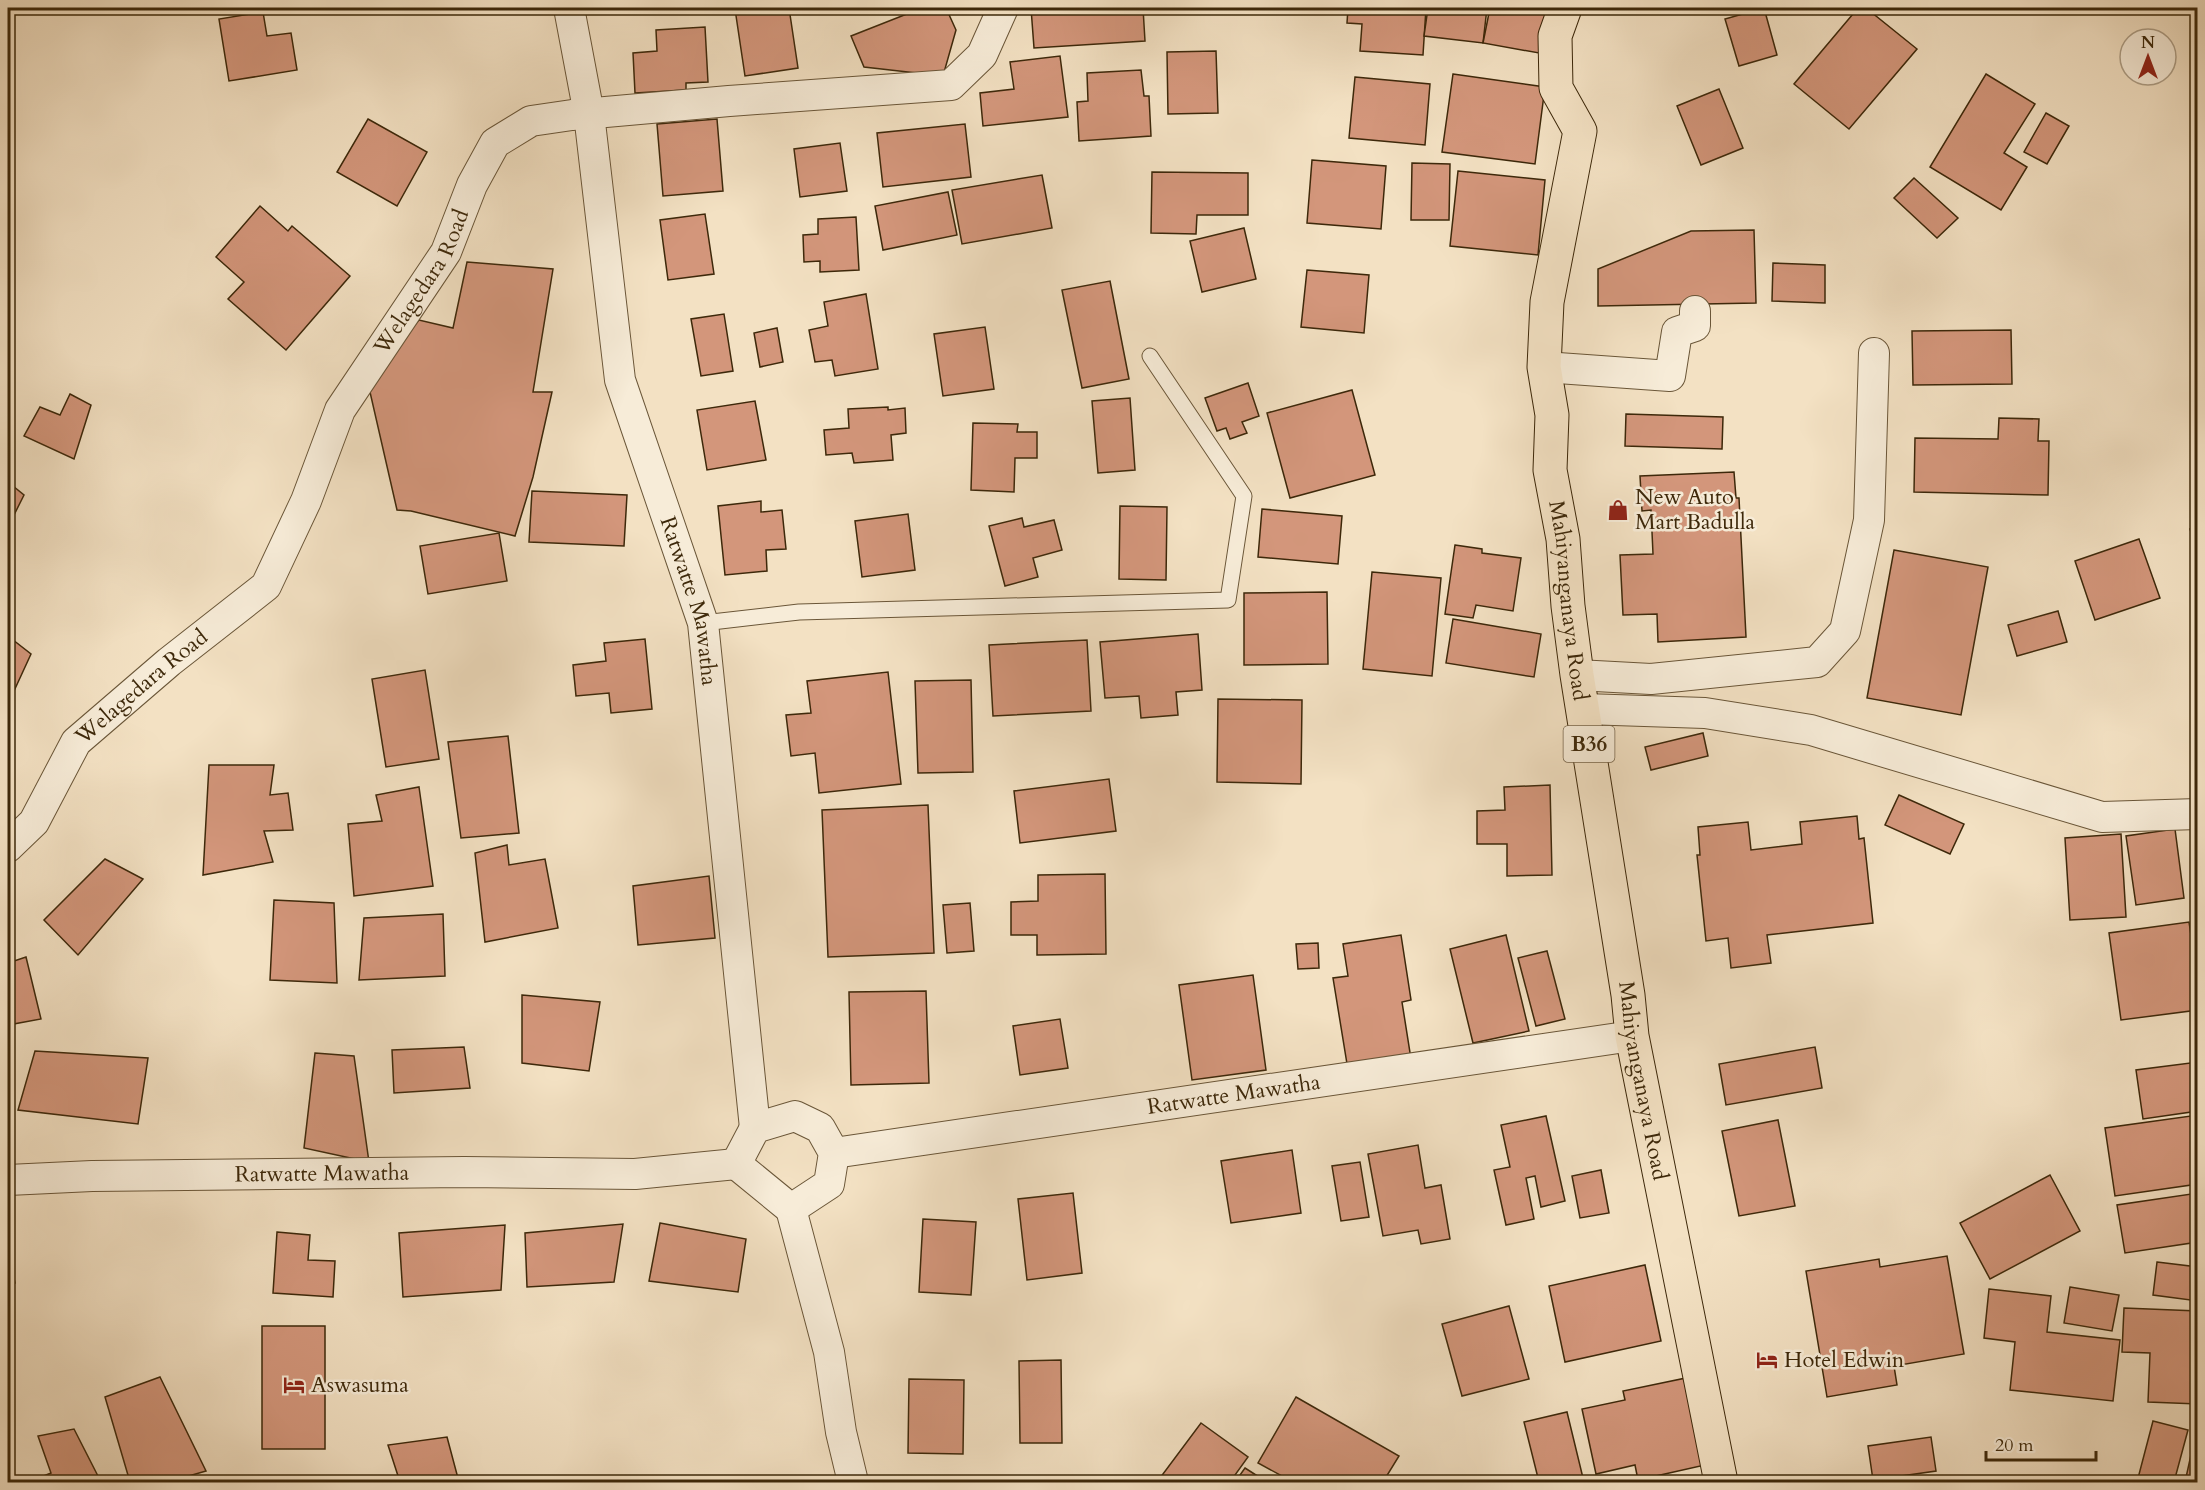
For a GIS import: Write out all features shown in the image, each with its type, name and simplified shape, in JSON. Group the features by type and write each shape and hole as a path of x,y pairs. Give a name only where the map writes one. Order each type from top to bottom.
{"main road":[{"name":"Mahiyanganaya Road","path":"1565,8 1555,36 1556,88 1580,131 1548,302 1544,367 1552,414 1550,470 1563,539 1568,606 1577,675 1632,1035 1721,1482"}],"street":[{"name":"Ratwatte Mawatha","path":"569,8 589,114 620,380 703,623 755,1128"},
{"name":"Welagedara Road","path":"8,847 34,822 76,742 169,662 266,586 306,501 340,410 446,252 472,185 495,143 531,121 729,101 951,85 982,54 1003,8"},
{"path":"1544,367 1670,376 1677,332 1695,327 1695,311"},
{"path":"1577,675 1651,679 1817,662 1845,631 1869,520 1874,353"},
{"path":"1584,709 1705,713 1811,730 2102,817 2198,814"},
{"name":"Ratwatte Mawatha","path":"834,1153 1632,1035"},
{"path":"791,1209 829,1184 834,1153 820,1128 795,1116 755,1128 736,1164 791,1209 829,1352 841,1432 853,1482"},
{"name":"Ratwatte Mawatha","path":"8,1180 92,1176 464,1172 635,1174 736,1164"}],"lane":[{"path":"703,623 799,612 1228,600 1244,496 1150,356"}],"building":[{"path":"789,8 798,68 745,76 735,9"},
{"path":"922,8 946,8 956,30 943,76 864,67 851,36"},
{"path":"1031,8 1143,8 1145,41 1034,48"},
{"path":"1348,8 1426,8 1423,55 1360,51 1362,24 1347,23"},
{"path":"1428,8 1487,8 1483,43 1424,36"},
{"path":"1490,8 1520,8 1546,12 1539,53 1483,43"},
{"path":"1764,8 1777,55 1739,66 1725,19"},
{"path":"1858,8 1866,8 1917,49 1849,129 1794,84"},
{"path":"263,12 267,36 291,33 297,70 229,81 219,19"},
{"path":"705,27 708,82 686,83 686,90 635,93 633,53 657,51 656,30"},
{"path":"1216,51 1218,113 1168,114 1167,52"},
{"path":"1060,56 1068,117 983,126 980,93 1014,89 1010,62"},
{"path":"1141,70 1144,96 1149,96 1151,136 1079,141 1077,102 1088,101 1087,73"},
{"path":"1453,74 1545,87 1535,164 1442,152"},
{"path":"1986,74 2035,104 2004,153 2027,167 2001,210 1930,167"},
{"path":"1355,77 1430,84 1425,145 1349,138"},
{"path":"1719,89 1743,148 1701,165 1677,106"},
{"path":"2046,113 2069,126 2047,164 2024,152"},
{"path":"368,119 427,152 397,206 337,172"},
{"path":"717,119 723,191 663,196 657,124"},
{"path":"965,124 971,177 883,187 877,133"},
{"path":"840,143 847,191 800,197 794,149"},
{"path":"1312,160 1386,166 1381,229 1307,223"},
{"path":"1412,163 1450,164 1449,220 1411,220"},
{"path":"1458,171 1545,180 1538,255 1450,246"},
{"path":"1152,172 1248,173 1248,215 1197,215 1196,234 1151,233"},
{"path":"1042,175 1052,228 962,244 952,190"},
{"path":"1914,178 1958,218 1937,238 1894,198"},
{"path":"948,192 957,235 883,250 875,206"},
{"path":"260,206 288,231 292,226 350,276 286,350 228,299 244,282 216,257"},
{"path":"705,214 714,274 668,280 660,220"},
{"path":"856,217 859,270 820,272 820,261 804,262 803,235 818,234 818,219"},
{"path":"1244,228 1256,279 1202,292 1190,241"},
{"path":"1754,230 1756,303 1598,306 1598,269 1691,231"},
{"path":"467,262 553,269 533,392 552,392 533,477 515,536 411,511 397,510 367,379 419,320 453,328"},
{"path":"1773,263 1825,265 1825,303 1772,301"},
{"path":"1307,270 1369,275 1364,333 1301,327"},
{"path":"1110,281 1129,379 1082,388 1062,290"},
{"path":"866,294 878,369 835,376 832,360 815,362 809,330 828,326 824,302"},
{"path":"724,314 733,371 701,376 691,319"},
{"path":"985,327 994,389 943,396 934,334"},
{"path":"777,328 783,362 760,367 754,333"},
{"path":"2011,330 2012,384 1913,385 1912,331"},
{"path":"1248,383 1259,416 1242,422 1247,433 1230,439 1226,428 1217,431 1205,398"},
{"path":"1352,390 1375,475 1290,498 1267,413"},
{"path":"70,394 91,405 74,459 24,436 40,407 60,415"},
{"path":"1130,398 1135,470 1098,473 1092,401"},
{"path":"755,401 766,460 707,470 697,410"},
{"path":"888,407 888,410 905,408 906,433 891,435 893,460 854,463 852,453 826,455 824,430 849,428 848,409"},
{"path":"1626,414 1723,417 1722,449 1625,446"},
{"path":"1999,418 2039,419 2038,441 2049,441 2048,495 1914,492 1915,438 1998,439"},
{"path":"973,423 1018,424 1017,432 1037,432 1037,458 1015,458 1014,492 971,490"},
{"path":"1734,472 1736,498 1739,498 1746,637 1658,642 1657,614 1623,615 1620,555 1653,554 1651,510 1642,511 1640,476"},
{"path":"8,482 24,495 8,527"},
{"path":"532,491 627,495 624,546 529,542"},
{"path":"761,501 761,512 782,510 786,549 766,550 767,571 725,575 718,506"},
{"path":"1120,506 1167,507 1166,580 1119,579"},
{"path":"1262,509 1342,516 1338,564 1258,557"},
{"path":"908,514 915,570 862,577 855,521"},
{"path":"1022,518 1024,527 1054,520 1062,550 1033,558 1038,577 1005,586 989,526"},
{"path":"2198,526 2198,555 2190,529"},
{"path":"499,533 507,581 428,594 420,546"},
{"path":"2139,539 2160,598 2095,620 2075,561"},
{"path":"1455,545 1482,549 1482,553 1521,558 1513,611 1476,605 1473,618 1445,614"},
{"path":"1894,550 1988,567 1961,715 1867,698"},
{"path":"1372,572 1441,578 1432,676 1363,669"},
{"path":"1327,592 1328,664 1244,665 1244,593"},
{"path":"2058,611 2067,642 2017,656 2008,625"},
{"path":"1453,619 1541,634 1534,677 1446,663"},
{"path":"1198,634 1202,690 1176,692 1178,715 1141,718 1139,696 1105,698 1100,642"},
{"path":"8,636 31,654 8,704"},
{"path":"645,639 652,709 611,713 609,693 576,696 573,665 606,661 604,643"},
{"path":"1087,640 1091,711 993,716 989,645"},
{"path":"425,670 439,759 386,767 372,679"},
{"path":"888,672 901,784 819,793 815,753 791,756 786,715 811,713 807,681"},
{"path":"971,680 973,772 918,773 915,681"},
{"path":"1218,699 1302,700 1301,784 1217,782"},
{"path":"1703,733 1708,756 1651,770 1645,747"},
{"path":"508,736 519,833 461,838 448,742"},
{"path":"209,765 274,765 270,795 288,793 293,830 264,831 273,862 203,875"},
{"path":"1109,779 1116,831 1020,843 1014,791"},
{"path":"1550,785 1552,875 1507,876 1507,844 1477,844 1477,811 1505,810 1504,787"},
{"path":"419,787 433,886 354,896 348,824 382,821 376,795"},
{"path":"1899,795 1964,824 1950,854 1885,825"},
{"path":"928,805 934,953 828,957 822,810"},
{"path":"1857,816 1859,839 1864,838 1873,923 1767,935 1771,963 1731,968 1728,938 1706,941 1697,855 1700,855 1698,827 1748,822 1751,850 1802,844 1800,822"},
{"path":"2175,829 2184,898 2136,905 2126,836"},
{"path":"2121,834 2126,917 2070,920 2065,838"},
{"path":"507,845 509,865 545,859 558,928 485,942 475,853"},
{"path":"105,859 143,879 78,955 44,920"},
{"path":"1105,874 1106,954 1037,955 1037,935 1011,935 1011,902 1038,901 1038,875"},
{"path":"709,876 715,938 638,945 633,886"},
{"path":"274,900 334,903 337,983 270,980"},
{"path":"970,903 974,951 947,953 943,905"},
{"path":"443,914 445,976 359,980 364,918"},
{"path":"2189,922 2198,982 2198,1010 2121,1020 2109,933"},
{"path":"1401,935 1411,1000 1402,1002 1411,1059 1348,1070 1333,978 1348,976 1343,944"},
{"path":"1506,935 1529,1031 1473,1043 1450,949"},
{"path":"1318,943 1319,968 1298,969 1296,944"},
{"path":"1547,951 1565,1019 1536,1026 1518,958"},
{"path":"26,957 41,1019 8,1025 8,963"},
{"path":"1253,975 1266,1070 1192,1080 1179,985"},
{"path":"926,991 929,1083 851,1085 849,992"},
{"path":"522,995 600,1002 589,1071 522,1063"},
{"path":"1060,1019 1068,1068 1020,1075 1013,1026"},
{"path":"464,1047 470,1088 394,1093 392,1050"},
{"path":"1815,1047 1822,1088 1726,1105 1719,1064"},
{"path":"35,1051 148,1058 138,1124 18,1110"},
{"path":"315,1053 354,1056 369,1162 304,1148"},
{"path":"2198,1062 2198,1111 2143,1119 2136,1070"},
{"path":"2198,1115 2198,1184 2115,1196 2105,1128"},
{"path":"1546,1116 1565,1201 1541,1207 1535,1176 1526,1178 1534,1219 1506,1225 1494,1170 1510,1167 1501,1125"},
{"path":"1778,1120 1795,1206 1739,1216 1722,1131"},
{"path":"1418,1145 1425,1188 1441,1185 1450,1239 1421,1244 1418,1230 1383,1236 1368,1154"},
{"path":"1292,1150 1301,1213 1231,1223 1221,1161"},
{"path":"1360,1162 1369,1217 1341,1221 1332,1166"},
{"path":"1601,1170 1609,1213 1580,1218 1572,1176"},
{"path":"2050,1175 2080,1231 1990,1279 1960,1223"},
{"path":"1073,1193 1082,1273 1027,1280 1018,1199"},
{"path":"2198,1193 2198,1242 2125,1253 2117,1205"},
{"path":"923,1219 976,1222 971,1295 919,1292"},
{"path":"660,1223 746,1239 738,1292 649,1281"},
{"path":"623,1224 614,1282 527,1287 525,1233"},
{"path":"505,1225 501,1290 403,1297 399,1233"},
{"path":"277,1232 310,1235 308,1260 335,1261 333,1297 273,1293"},
{"path":"8,1251 15,1283 8,1285"},
{"path":"1947,1256 1964,1354 1894,1366 1897,1385 1827,1397 1806,1271 1879,1259 1880,1267"},
{"path":"2157,1262 2198,1267 2198,1301 2153,1295"},
{"path":"1645,1265 1661,1341 1565,1362 1549,1286"},
{"path":"2070,1287 2119,1295 2112,1331 2064,1323"},
{"path":"1989,1289 2051,1296 2047,1332 2120,1340 2113,1401 2010,1390 2015,1342 1984,1338"},
{"path":"1509,1306 1529,1379 1462,1396 1442,1324"},
{"path":"2124,1308 2198,1311 2198,1404 2148,1402 2150,1353 2122,1352"},
{"path":"262,1326 325,1326 325,1449 262,1449"},
{"path":"1061,1360 1062,1443 1020,1443 1019,1361"},
{"path":"160,1377 206,1471 168,1482 130,1482 105,1397"},
{"path":"1686,1378 1705,1465 1638,1480 1635,1465 1596,1474 1582,1409 1625,1400 1623,1391"},
{"path":"909,1379 964,1380 963,1454 908,1453"},
{"path":"1296,1397 1399,1456 1383,1482 1293,1482 1258,1463"},
{"path":"1567,1412 1583,1478 1563,1482 1539,1482 1524,1422"},
{"path":"2153,1421 2188,1430 2174,1482 2137,1482"},
{"path":"1201,1423 1248,1457 1230,1482 1157,1482"},
{"path":"2198,1423 2198,1482 2185,1482"},
{"path":"74,1429 101,1482 29,1482 51,1473 38,1436"},
{"path":"447,1437 459,1482 400,1482 388,1445"},
{"path":"1931,1437 1936,1471 1873,1480 1868,1446"},
{"path":"1245,1468 1267,1482 1235,1482"}],"place":[{"name":"New Auto Mart Badulla","path":"1618,510"},
{"name":"Hotel Edwin","path":"1767,1360"},
{"name":"Aswasuma","path":"294,1385"}]}
